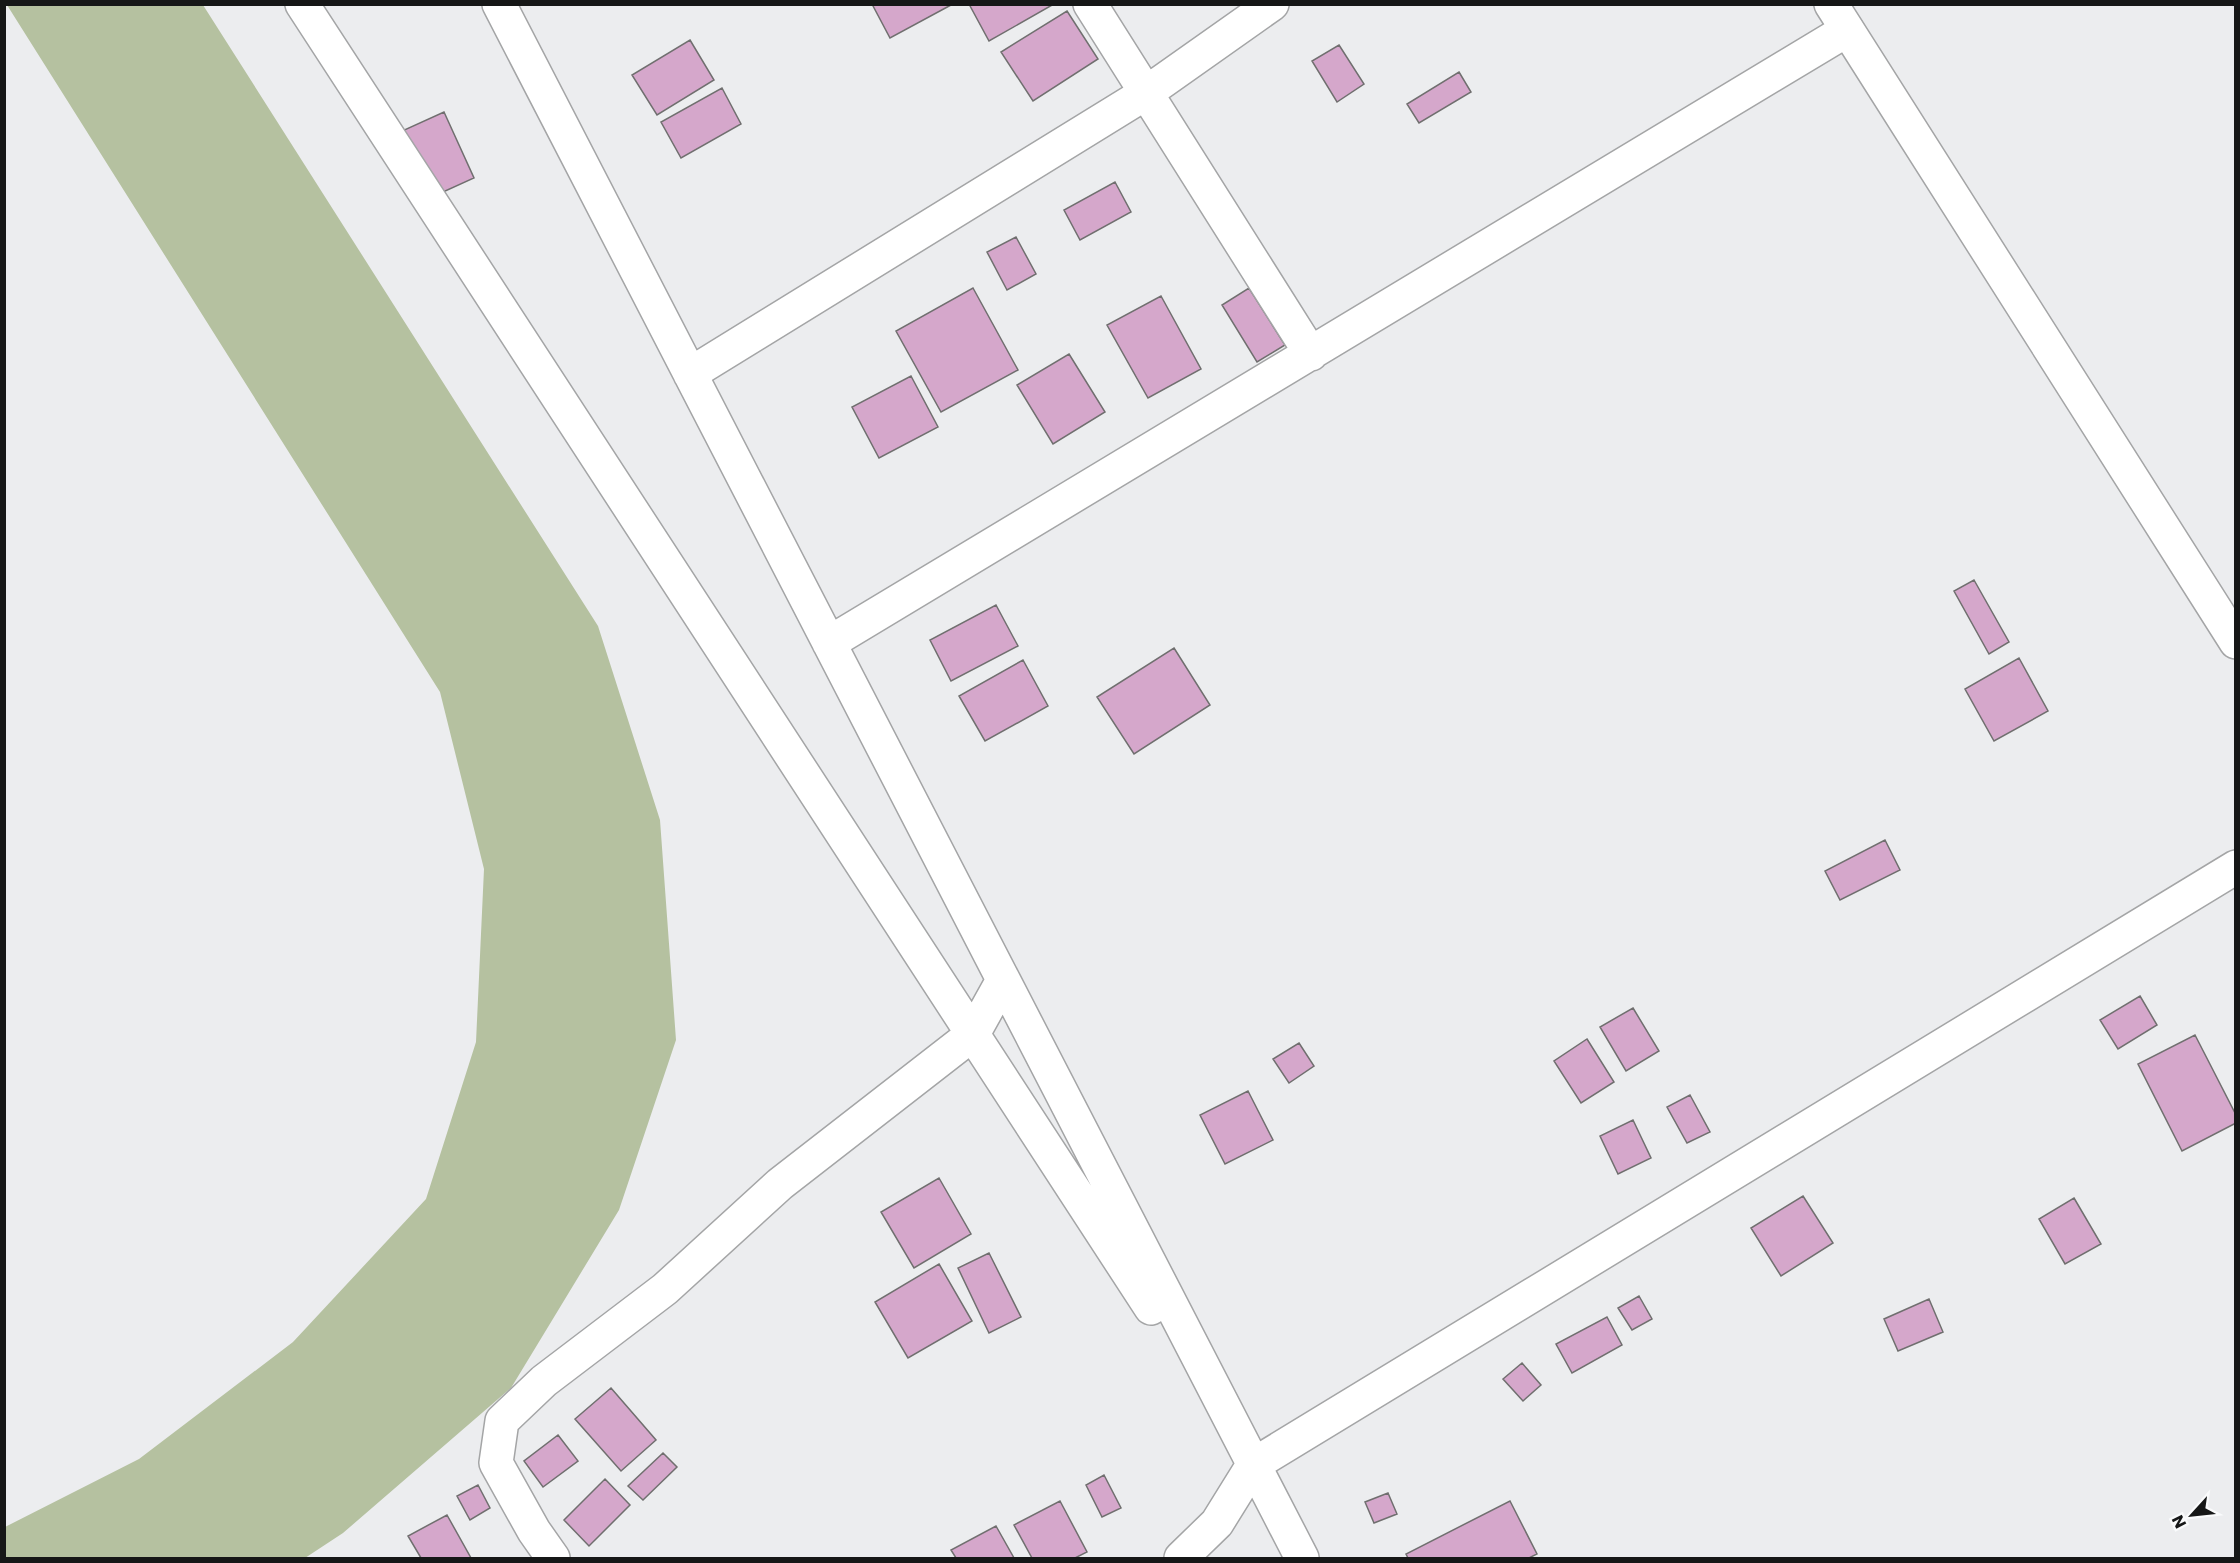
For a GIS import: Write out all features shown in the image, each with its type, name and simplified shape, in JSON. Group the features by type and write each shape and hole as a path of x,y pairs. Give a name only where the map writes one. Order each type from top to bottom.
{"main road":[{"path":"302,4 1253,1465"},
{"path":"499,4 1302,1558"},
{"path":"1090,4 1311,354"},
{"path":"690,374 1146,93 1272,4"},
{"path":"829,643 1311,354 1839,17 2235,642"},
{"path":"1181,1557 1217,1523 1253,1465 2231,880"},
{"path":"553,1558 534,1531 496,1463 502,1421 544,1381 665,1289 780,1184 973,1034 1003,980"}],"green space":[{"path":"7,5 203,5 598,626 660,820 676,1040 619,1210 511,1388 343,1533 305,1558 5,1558 5,1527 139,1459 293,1342 426,1199 476,1042 484,869 440,692"}],"building":[{"path":"872,4 950,4 951,5 890,38"},
{"path":"969,4 1054,4 989,41"},
{"path":"1067,11 1098,59 1033,101 1001,52"},
{"path":"690,40 714,80 657,115 632,75"},
{"path":"1339,45 1364,84 1337,102 1312,61"},
{"path":"1459,72 1471,92 1419,123 1407,104"},
{"path":"722,88 741,124 681,158 661,122"},
{"path":"444,112 474,178 432,197 402,131"},
{"path":"1115,182 1131,212 1080,240 1064,210"},
{"path":"1016,237 1036,274 1007,290 987,252"},
{"path":"973,288 1018,370 941,412 896,331"},
{"path":"1249,288 1285,345 1257,362 1222,305"},
{"path":"1161,296 1201,369 1148,398 1107,325"},
{"path":"1069,354 1105,412 1053,444 1017,385"},
{"path":"911,376 938,427 879,458 852,407"},
{"path":"1974,580 2009,642 1989,654 1954,591"},
{"path":"996,605 1018,646 951,681 930,640"},
{"path":"1174,648 1210,705 1134,754 1097,697"},
{"path":"2019,658 2048,711 1994,741 1965,689"},
{"path":"1023,660 1048,706 985,741 959,696"},
{"path":"1885,840 1900,870 1840,900 1825,871"},
{"path":"2140,996 2157,1025 2118,1049 2100,1020"},
{"path":"1633,1008 1659,1051 1626,1071 1600,1027"},
{"path":"2195,1035 2236,1115 2236,1123 2182,1151 2138,1064"},
{"path":"1587,1039 1614,1082 1581,1103 1554,1061"},
{"path":"1299,1043 1314,1066 1289,1083 1273,1059"},
{"path":"1248,1091 1273,1140 1225,1164 1200,1115"},
{"path":"1690,1095 1710,1132 1687,1143 1667,1107"},
{"path":"1633,1120 1651,1158 1618,1174 1600,1136"},
{"path":"939,1178 971,1234 914,1268 881,1212"},
{"path":"1803,1196 1833,1243 1781,1276 1751,1228"},
{"path":"2074,1198 2101,1244 2065,1264 2039,1219"},
{"path":"989,1253 1021,1317 989,1333 958,1268"},
{"path":"939,1264 972,1321 908,1358 875,1302"},
{"path":"1639,1296 1652,1319 1632,1330 1618,1308"},
{"path":"1929,1299 1943,1332 1898,1351 1884,1319"},
{"path":"1607,1317 1622,1345 1572,1373 1556,1344"},
{"path":"1522,1363 1541,1385 1523,1401 1503,1379"},
{"path":"611,1388 656,1440 621,1471 575,1419"},
{"path":"558,1435 578,1461 543,1487 524,1461"},
{"path":"663,1453 677,1467 643,1500 628,1486"},
{"path":"1104,1475 1121,1508 1102,1517 1086,1485"},
{"path":"605,1479 630,1505 589,1546 564,1520"},
{"path":"478,1485 490,1508 470,1520 457,1496"},
{"path":"1388,1493 1397,1514 1374,1523 1365,1502"},
{"path":"1060,1501 1087,1552 1075,1558 1032,1558 1014,1525"},
{"path":"1510,1501 1537,1554 1529,1558 1408,1558 1406,1554"},
{"path":"447,1515 471,1558 421,1558 408,1536"},
{"path":"996,1526 1014,1558 956,1558 951,1550"}]}
